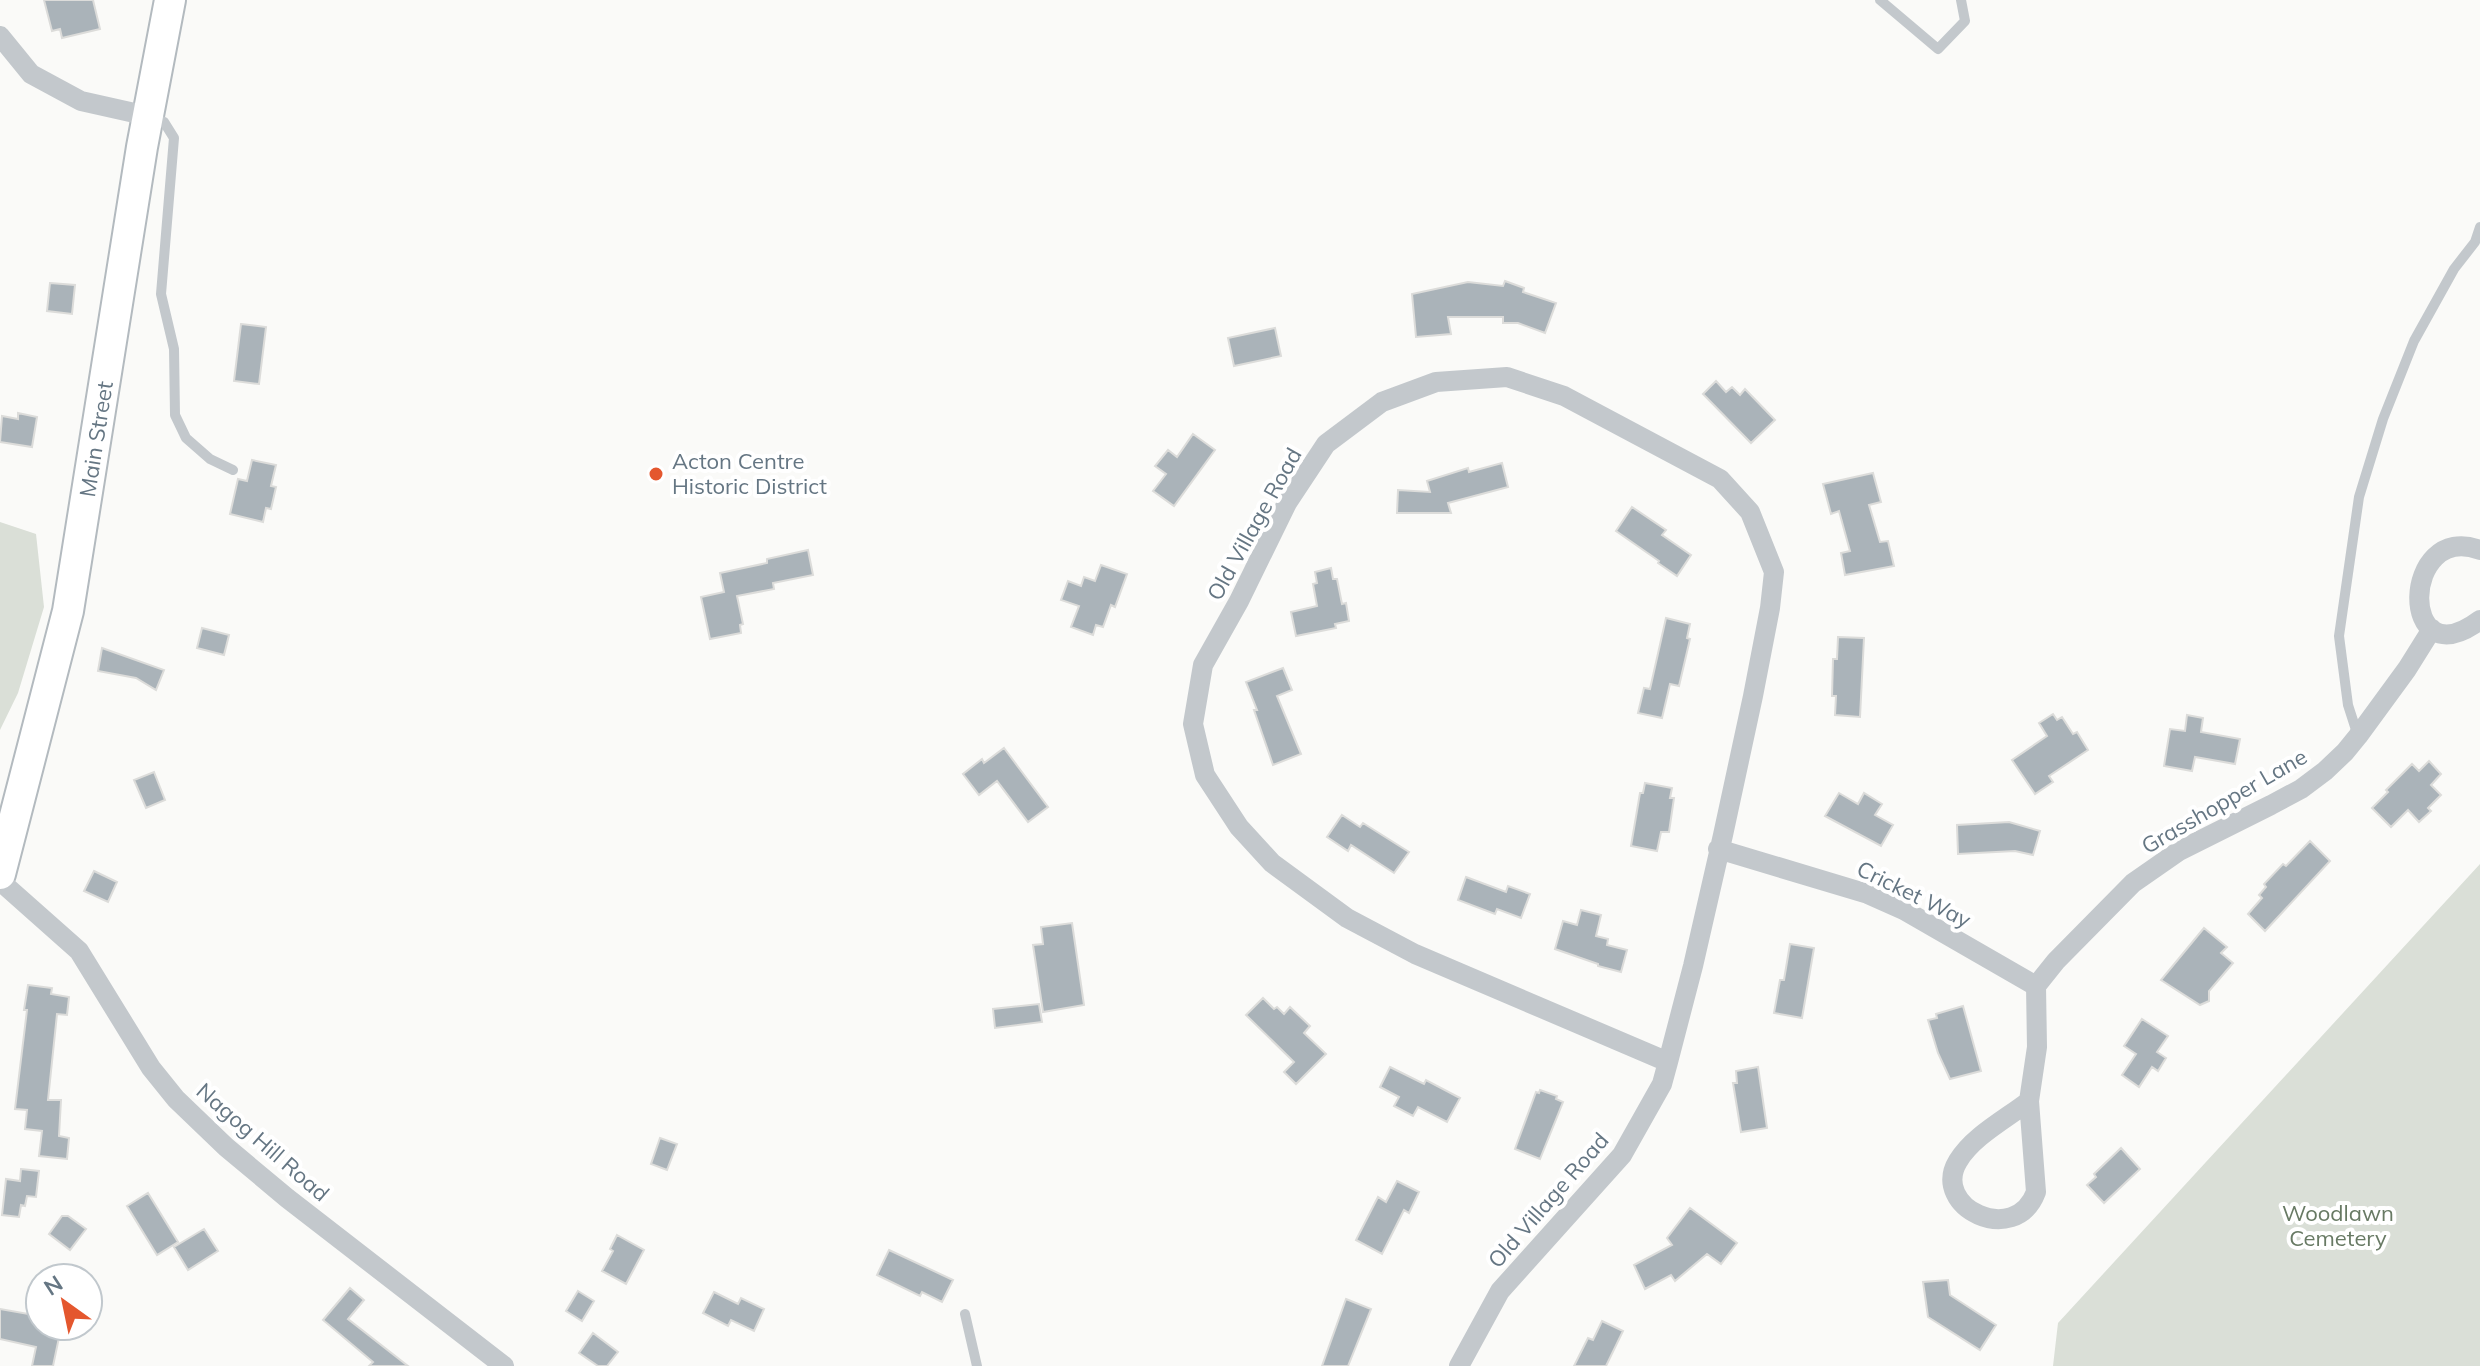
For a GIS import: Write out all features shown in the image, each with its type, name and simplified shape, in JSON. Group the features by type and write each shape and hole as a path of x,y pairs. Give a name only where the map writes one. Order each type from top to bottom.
{"main road":[{"name":"Main Street","path":"0,874 10,791 68,611 148,116 170,0"}],"street":[{"path":"0,36 31,74 81,101 148,116"},
{"name":"Old Village Road","path":"1459,1366 1500,1291 1622,1155 1662,1084 1668,1062 1693,966 1753,696 1774,572 1750,512 1720,479 1564,396 1507,377 1436,382 1382,402 1326,444 1287,503 1239,601 1203,665 1193,724 1205,775 1239,827 1272,863 1347,918 1415,954 1668,1062"},
{"path":"2480,550 2468,546 2449,548 2433,560 2419,587 2418,605 2432,629 2446,635 2455,634 2480,620"},
{"name":"Grasshopper Lane","path":"2036,986 2056,961 2133,883 2197,841 2301,789 2335,762 2407,669 2432,629"},
{"name":"Cricket Way","path":"1718,849 1868,894 1936,928 2036,986"},
{"name":"Nagog Hill Road","path":"0,881 79,951 151,1068 176,1099 226,1147 490,1362"},
{"path":"2029,1101 1975,1142 1954,1168 1953,1182 1958,1199 1970,1211 1985,1218 2008,1219 2019,1215 2034,1199 2036,1173 2029,1101 2037,1047 2036,986"}],"lane":[{"path":"1880,0 1938,49 1965,21 1961,0"},
{"path":"148,116 164,122 174,138 161,294 174,349 175,415 186,438 210,459 233,470"},
{"path":"2358,736 2348,705 2339,636 2359,497 2383,419 2414,341 2454,269 2475,242 2480,227"},
{"path":"965,1314 977,1366"}],"green space":[{"path":"0,522 36,534 44,607 18,693 0,730"},
{"name":"Woodlawn Cemetery","path":"2480,864 2480,1366 2053,1366 2058,1323"}],"building":[{"path":"44,0 93,0 100,29 62,38 60,29 52,31"},
{"path":"1505,281 1524,288 1523,292 1556,303 1545,333 1518,323 1503,323 1503,317 1448,317 1451,334 1416,337 1412,294 1468,282 1503,286"},
{"path":"50,283 75,285 72,314 47,311"},
{"path":"241,324 266,327 259,384 234,381"},
{"path":"1275,328 1281,356 1234,366 1228,338"},
{"path":"1716,381 1726,392 1732,387 1740,395 1745,389 1775,420 1751,443 1703,394"},
{"path":"18,413 37,417 32,447 0,442 2,416 18,419"},
{"path":"1193,434 1215,450 1174,506 1153,491 1166,474 1155,466 1168,450 1177,457"},
{"path":"252,460 276,465 271,486 276,487 271,509 266,508 263,522 230,514 238,479 247,481"},
{"path":"1502,463 1508,487 1448,503 1451,513 1397,513 1398,490 1430,492 1427,481 1468,468 1469,472"},
{"path":"1873,473 1881,502 1869,505 1880,542 1888,541 1894,566 1845,575 1841,553 1850,551 1839,511 1831,514 1823,484"},
{"path":"1632,507 1666,530 1662,535 1691,555 1677,576 1616,531"},
{"path":"808,550 813,575 773,583 774,589 737,596 743,624 740,625 741,633 710,639 701,597 724,592 720,573"},
{"path":"1101,565 1127,574 1115,607 1111,605 1103,627 1096,625 1093,635 1071,627 1079,606 1061,600 1068,581 1081,586 1084,577 1095,581"},
{"path":"1331,568 1333,579 1337,579 1342,604 1346,603 1349,621 1335,624 1336,628 1296,636 1291,612 1317,606 1313,584 1317,583 1315,572"},
{"path":"1666,618 1690,624 1687,638 1690,639 1679,686 1670,684 1662,718 1638,713 1644,688 1650,689"},
{"path":"202,628 229,635 224,655 197,648"},
{"path":"1838,637 1864,638 1860,717 1835,715 1833,659 1837,659"},
{"path":"102,648 164,670 156,690 136,678 98,671"},
{"path":"1283,668 1292,690 1277,696 1301,754 1273,765 1246,682"},
{"path":"2053,714 2057,720 2062,717 2073,734 2077,732 2088,750 2049,776 2053,782 2035,794 2012,760 2047,736 2039,723"},
{"path":"2187,715 2203,718 2201,732 2240,739 2235,764 2195,757 2192,771 2164,766 2170,729 2185,731"},
{"path":"1004,748 1048,807 1028,822 997,781 979,795 963,774 982,759 984,763"},
{"path":"2429,761 2441,774 2431,785 2441,795 2419,822 2408,810 2391,827 2372,808 2412,764 2419,771"},
{"path":"154,772 165,800 146,808 134,780"},
{"path":"1645,783 1672,788 1670,798 1674,798 1669,832 1661,832 1657,851 1631,846 1640,793 1643,793"},
{"path":"1839,793 1858,804 1864,793 1882,804 1875,815 1893,825 1881,846 1825,816"},
{"path":"1342,815 1360,827 1363,823 1409,852 1394,873 1351,845 1348,851 1327,837"},
{"path":"2009,822 2040,831 2033,855 2015,851 1958,854 1957,825"},
{"path":"2310,841 2330,861 2265,931 2248,914 2262,898 2259,895 2266,887 2264,884"},
{"path":"94,871 117,882 108,902 84,891"},
{"path":"1466,877 1506,892 1508,886 1530,894 1521,918 1497,909 1495,914 1458,900"},
{"path":"1581,910 1601,915 1596,936 1608,939 1607,945 1627,950 1621,972 1555,949 1563,921 1577,925"},
{"path":"1072,923 1084,1005 1043,1012 1033,945 1043,944 1041,927"},
{"path":"2204,928 2227,947 2221,953 2233,963 2209,991 2209,1001 2200,1005 2161,980"},
{"path":"1790,944 1814,948 1802,1018 1774,1013"},
{"path":"28,985 52,988 51,994 69,997 67,1015 57,1014 48,1100 61,1100 59,1136 69,1138 67,1159 39,1156 42,1131 25,1129 27,1110 15,1109"},
{"path":"1263,998 1284,1014 1290,1007 1310,1026 1304,1033 1326,1054 1296,1084 1284,1072 1294,1062 1246,1015"},
{"path":"1039,1004 1042,1022 995,1028 993,1009"},
{"path":"1963,1006 1981,1071 1950,1079 1928,1020 1937,1018 1936,1014"},
{"path":"2142,1019 2168,1036 2157,1052 2166,1058 2158,1071 2152,1067 2139,1087 2122,1075 2136,1054 2124,1046"},
{"path":"1390,1067 1424,1084 1426,1080 1460,1098 1447,1122 1418,1107 1413,1116 1394,1106 1399,1097 1380,1087"},
{"path":"1758,1067 1767,1128 1741,1132 1733,1083 1737,1083 1736,1071"},
{"path":"1540,1090 1557,1096 1556,1099 1563,1102 1540,1159 1515,1149 1536,1092"},
{"path":"660,1138 677,1144 667,1170 651,1164"},
{"path":"2121,1148 2140,1169 2104,1203 2087,1185"},
{"path":"21,1169 39,1171 36,1197 27,1196 25,1206 21,1205 19,1217 2,1215 6,1179 20,1181"},
{"path":"1397,1181 1419,1192 1409,1213 1404,1210 1382,1254 1356,1240 1378,1197 1386,1202"},
{"path":"148,1193 178,1242 157,1255 127,1206"},
{"path":"1690,1208 1737,1243 1721,1264 1707,1254 1675,1281 1671,1275 1645,1289 1634,1265 1672,1245 1667,1238"},
{"path":"62,1216 68,1216 86,1229 70,1250 49,1234"},
{"path":"204,1229 218,1251 188,1270 174,1247"},
{"path":"617,1235 644,1250 626,1284 602,1271 613,1251 610,1249"},
{"path":"889,1250 953,1280 942,1302 922,1292 920,1296 877,1275"},
{"path":"1948,1280 1950,1295 1996,1325 1980,1350 1928,1317 1923,1282"},
{"path":"350,1288 364,1300 348,1319 408,1366 369,1366 373,1362 323,1320"},
{"path":"578,1291 594,1301 582,1321 566,1311"},
{"path":"714,1292 738,1304 741,1298 764,1309 754,1331 731,1320 728,1326 703,1313"},
{"path":"1346,1299 1371,1309 1348,1366 1322,1366"},
{"path":"0,1309 24,1313 24,1342 58,1342 53,1366 32,1366 36,1347 0,1339"},
{"path":"1602,1321 1623,1331 1606,1366 1574,1366 1588,1338 1593,1340"},
{"path":"593,1333 618,1352 607,1366 598,1366 579,1353"}],"place":[{"name":"Acton Centre Historic District","path":"656,474"}]}
